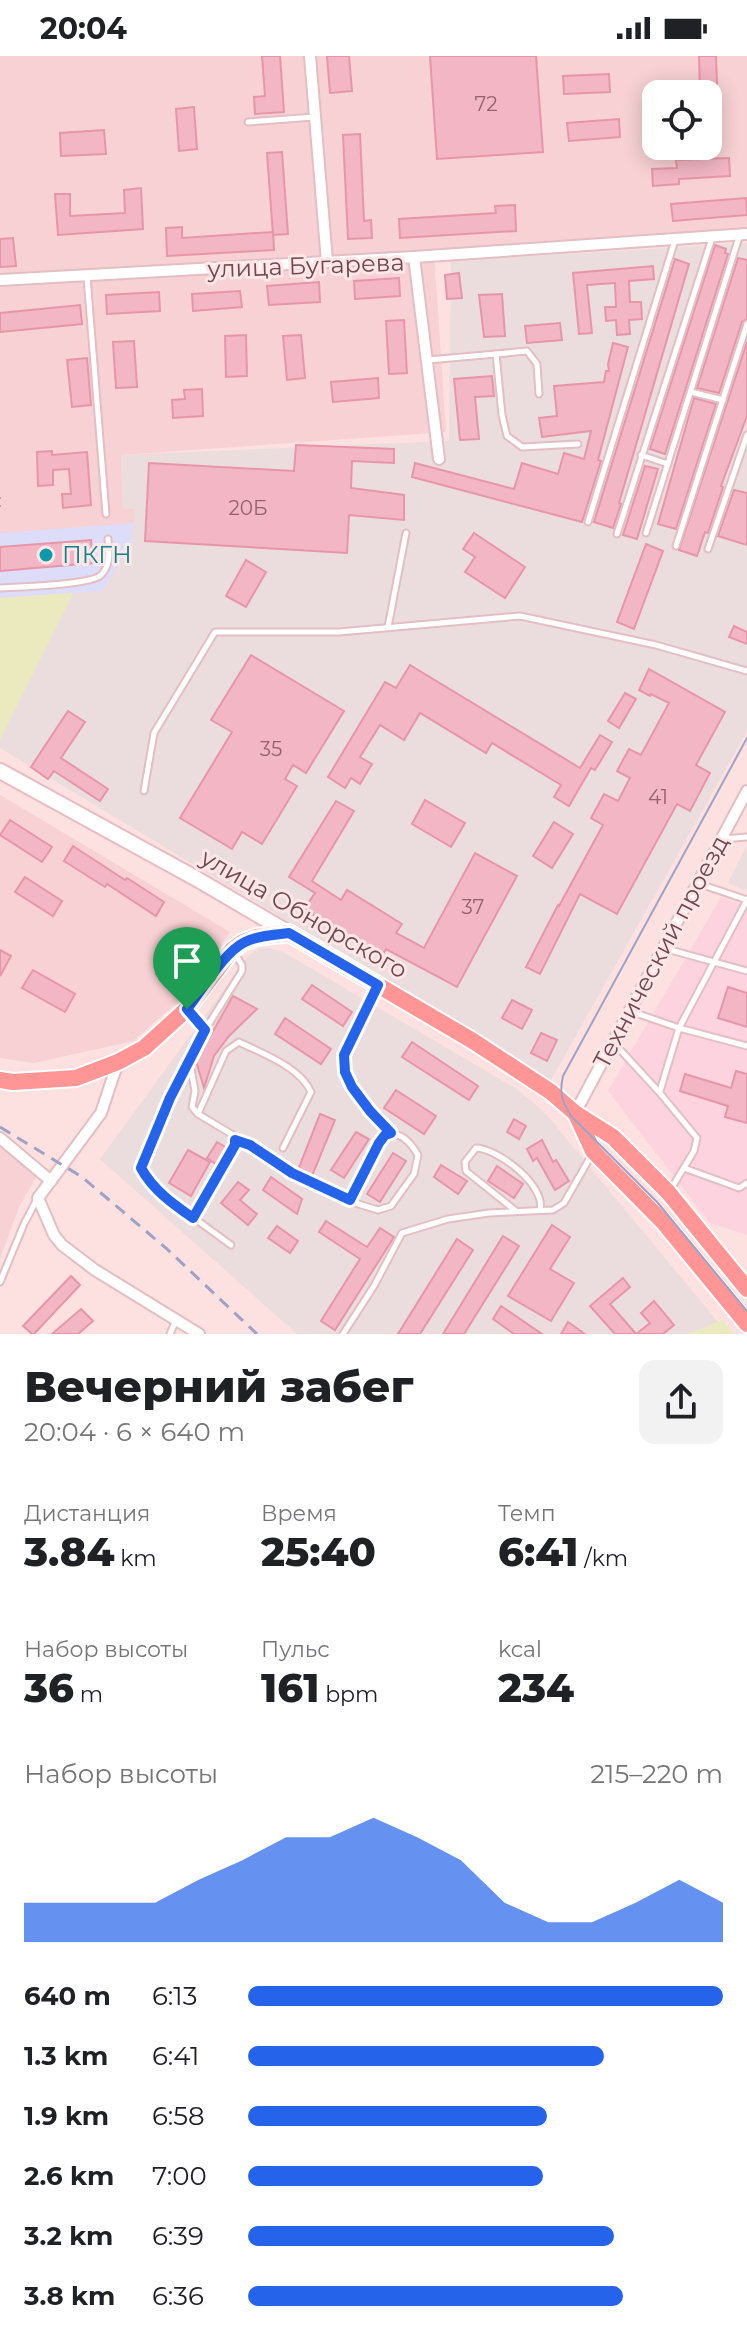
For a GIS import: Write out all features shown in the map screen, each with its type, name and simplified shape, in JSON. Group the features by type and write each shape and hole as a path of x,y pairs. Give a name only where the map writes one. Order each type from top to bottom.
{"main road":[{"name":"улица Обнорского","path":"0,771 197,879 473,1041 551,1092 575,1113 613,1137 670,1191 747,1289"},
{"path":"0,1080 76,1078 118,1062 144,1048 187,1009 232,950 257,937 289,933"},
{"name":"улица Обнорского","path":"575,1113 593,1151 664,1223 747,1324"}],"street":[{"path":"310,56 327,262"},
{"path":"414,257 743,234"},
{"name":"улица Бугарева","path":"0,280 414,257 439,459"},
{"name":"Технический проезд","path":"575,1113 747,791"},
{"path":"118,1062 101,1113 38,1198 54,1235 62,1245 95,1270 199,1334"},
{"path":"0,1138 51,1181"}],"lane":[{"path":"248,122 314,117"},
{"path":"646,533 743,234"},
{"path":"617,534 713,236"},
{"path":"588,522 675,239"},
{"path":"87,276 106,514"},
{"path":"676,546 747,324"},
{"path":"428,360 527,351 537,364 539,394"},
{"path":"496,354 507,436 522,447 578,444"},
{"path":"691,392 723,400"},
{"path":"708,549 747,435"},
{"path":"641,455 668,464"},
{"path":"388,627 406,533"},
{"path":"0,588 94,581 106,569 108,539"},
{"path":"144,791 154,733 215,632 339,632 520,616 656,645 747,671"},
{"path":"721,839 747,837"},
{"path":"659,1092 679,1028 747,900 696,883"},
{"path":"662,948 747,971"},
{"path":"231,1245 157,1191 141,1168 170,1098 205,1030 242,971 242,965 232,950"},
{"path":"378,985 344,1055 345,1072 370,1111 391,1133"},
{"path":"187,1009 205,1030"},
{"path":"629,1010 679,1028 747,1046"},
{"path":"612,1041 697,1138 694,1151 670,1191"},
{"path":"198,1114 226,1051 239,1042 288,1068 307,1083 311,1092 283,1148"},
{"path":"190,1062 195,1091 192,1107 233,1135 235,1140 193,1218"},
{"path":"235,1140 250,1145 292,1173 350,1200 378,1210 391,1206 414,1174 418,1155 411,1143 397,1134 385,1135 350,1200"},
{"path":"516,1211 466,1171 465,1162 476,1148 482,1147 500,1155 534,1185 542,1201 540,1210"},
{"path":"343,1334 374,1286 402,1233 448,1219 553,1210 564,1203 593,1151"},
{"path":"684,1168 739,1188 747,1183"},
{"path":"0,1282 38,1198"},
{"path":"170,1334 176,1318"}],"path":[{"path":"0,497 0,512"}],"shaded area":[{"path":"0,56 747,56 747,236 434,251 446,432 121,455 123,509 136,508 130,545 102,591 0,598"},
{"path":"747,243 747,731 551,1080 0,748 0,739 73,593 102,591 130,545 136,509 123,509 121,455 449,441 451,261"},
{"path":"134,523 130,545 102,591 0,598 0,533"},
{"path":"0,795 230,932 181,999 133,1041 34,1063 0,1058"},
{"path":"747,845 747,891 728,883"},
{"path":"721,897 747,907 747,1235 710,1223 608,1091"},
{"path":"259,949 283,952 517,1089 545,1113 728,1334 297,1334 100,1159 249,955"},
{"path":"0,1148 40,1170 19,1207 0,1259"}],"green space":[{"path":"73,593 0,739 0,598"},
{"path":"722,1320 734,1334 688,1334"}],"building":[{"path":"262,56 280,56 284,112 255,114 254,97 265,96"},
{"path":"327,56 349,56 352,91 330,93"},
{"path":"430,56 536,56 543,152 437,159"},
{"path":"699,56 716,56 717,80 700,80"},
{"path":"609,74 610,92 564,94 563,76"},
{"path":"194,107 197,149 179,151 176,109"},
{"path":"619,119 620,137 569,141 567,123"},
{"path":"104,130 106,154 61,156 60,133"},
{"path":"360,134 364,221 371,220 372,238 348,239 343,135"},
{"path":"282,152 288,234 273,235 267,153"},
{"path":"729,158 730,176 679,179 679,184 653,186 652,169 677,168 676,160"},
{"path":"141,188 143,229 58,235 55,194 70,194 70,216 125,213 124,190"},
{"path":"746,198 747,215 673,221 671,204"},
{"path":"515,205 516,231 400,238 399,219 496,213 495,206"},
{"path":"182,227 182,238 273,232 274,250 167,256 166,228"},
{"path":"13,238 16,266 0,267 0,239"},
{"path":"715,245 726,249 725,253 728,254 665,454 650,449"},
{"path":"738,258 747,260 747,319 742,322 719,393 697,388"},
{"path":"675,259 689,264 613,528 594,522"},
{"path":"653,266 654,279 629,281 630,302 641,302 642,319 629,320 630,334 617,335 616,320 606,321 605,307 616,307 615,283 587,285 592,333 579,334 573,273"},
{"path":"459,273 462,298 447,299 445,275"},
{"path":"399,278 400,296 355,299 354,281"},
{"path":"319,282 320,302 269,305 267,286"},
{"path":"240,291 242,307 193,311 192,294"},
{"path":"159,292 160,311 107,314 106,295"},
{"path":"502,294 505,336 484,337 479,295"},
{"path":"80,305 82,324 0,332 0,313"},
{"path":"404,320 407,373 389,374 386,321"},
{"path":"560,323 562,340 527,343 525,326"},
{"path":"246,335 247,376 226,377 225,336"},
{"path":"301,335 305,378 287,380 283,336"},
{"path":"134,341 137,387 116,388 113,342"},
{"path":"747,342 747,416 721,486 708,533 705,532 697,556 679,550"},
{"path":"613,343 628,347 598,460 601,461 582,522 412,477 415,463 514,489 522,463 558,474 564,453 584,459 591,431 542,437 539,418 557,416 554,386 604,382"},
{"path":"87,358 91,405 72,407 67,360"},
{"path":"492,376 494,396 475,397 479,439 460,440 454,379"},
{"path":"378,378 379,398 333,402 331,382"},
{"path":"202,389 203,416 173,418 172,400 185,399 184,390"},
{"path":"694,398 716,404 676,529 658,524"},
{"path":"296,445 394,449 394,463 352,461 351,488 404,495 404,520 349,515 347,553 145,541 149,463 294,471"},
{"path":"52,451 52,455 87,452 91,505 63,508 62,494 71,494 69,469 53,470 53,485 38,486 37,452"},
{"path":"645,466 658,469 637,539 623,535"},
{"path":"734,490 747,493 747,545 718,536"},
{"path":"474,533 525,567 505,598 465,572 475,557 463,549"},
{"name":"ПКГН","path":"91,540 93,563 0,571 0,547"},
{"path":"646,544 663,551 634,629 617,622"},
{"path":"246,560 266,572 246,607 226,596"},
{"path":"734,626 747,632 747,644 729,637"},
{"path":"251,655 344,711 306,773 293,765 285,779 297,786 262,844 242,832 232,849 180,818 232,732 211,720"},
{"path":"410,665 580,768 600,735 612,742 595,770 591,768 569,806 554,797 561,785 492,743 486,753 420,713 404,740 380,725 360,757 372,764 360,784 351,778 345,788 328,777 385,682 396,688"},
{"path":"649,669 725,712 696,765 710,773 690,811 677,804 617,914 580,894 540,974 526,967 603,825 591,818 604,794 618,801 630,778 617,771 629,749 641,755 669,703 639,690"},
{"path":"625,693 636,699 619,728 608,721"},
{"path":"68,711 85,722 61,758 108,789 100,801 54,771 48,779 31,767"},
{"path":"425,800 465,823 451,847 412,824"},
{"path":"336,801 354,811 312,881 341,900 347,890 402,924 396,933 424,948 475,853 517,876 457,987 386,949 381,957 304,909 315,893 289,877"},
{"path":"10,820 52,847 42,862 0,835"},
{"path":"554,822 573,834 552,868 533,856"},
{"path":"73,846 164,902 156,916 64,861"},
{"path":"25,877 62,901 53,916 15,892"},
{"path":"183,936 197,945 168,984 156,974"},
{"path":"0,950 11,956 0,976"},
{"path":"33,970 75,994 65,1012 22,988"},
{"path":"312,985 352,1012 343,1026 302,999"},
{"path":"728,987 747,993 747,1027 718,1018"},
{"path":"233,996 257,1009 229,1036 214,1056 204,1088 196,1061"},
{"path":"512,1000 532,1010 522,1029 502,1018"},
{"path":"285,1018 331,1049 321,1064 275,1034"},
{"path":"541,1033 557,1040 547,1061 531,1053"},
{"path":"412,1042 478,1086 469,1100 402,1057"},
{"path":"736,1071 747,1074 747,1123 725,1117 728,1106 680,1091 685,1074 731,1088"},
{"path":"396,1090 436,1116 424,1134 384,1108"},
{"path":"320,1114 335,1120 312,1176 298,1170"},
{"path":"514,1119 526,1126 519,1139 507,1132"},
{"path":"356,1132 369,1139 344,1178 331,1170"},
{"path":"542,1140 553,1162 556,1160 569,1181 555,1190 537,1158 533,1161 527,1149"},
{"path":"217,1142 227,1148 217,1165 207,1158"},
{"path":"188,1150 210,1162 191,1196 169,1183"},
{"path":"393,1153 406,1161 380,1202 367,1194"},
{"path":"441,1165 467,1181 458,1194 434,1177"},
{"path":"497,1166 523,1184 514,1198 488,1181"},
{"path":"271,1177 302,1199 297,1214 263,1190"},
{"path":"238,1182 249,1190 240,1200 257,1214 248,1225 221,1203"},
{"path":"326,1221 367,1247 380,1228 394,1237 335,1330 321,1321 360,1259 319,1232"},
{"path":"552,1225 570,1237 550,1269 574,1283 551,1321 508,1296"},
{"path":"277,1226 298,1241 290,1253 268,1238"},
{"path":"503,1236 519,1246 464,1334 443,1334"},
{"path":"457,1239 473,1250 420,1334 398,1334"},
{"path":"71,1276 80,1285 32,1334 23,1326"},
{"path":"623,1278 630,1287 610,1304 636,1334 615,1334 590,1306"},
{"path":"654,1301 674,1325 663,1334 636,1334 650,1323 641,1313"},
{"path":"501,1306 542,1334 514,1334 493,1319"},
{"path":"81,1309 93,1321 78,1334 52,1334"},
{"path":"568,1322 585,1334 561,1334"}],"tram line":[{"path":"747,738 563,1076 561,1087 563,1101 571,1116 657,1202 747,1311"}],"railway":[{"path":"0,1127 82,1177 167,1249 257,1334"}],"place":[{"name":"ПКГН","path":"46,555"}],"route":[{"path":"289,933 378,985 344,1055 345,1072 370,1111 391,1133 379,1143 350,1200 292,1173 250,1145 235,1140 193,1218 147,1180 141,1168 170,1098 205,1030 187,1009 232,950 257,937 289,933"}]}
